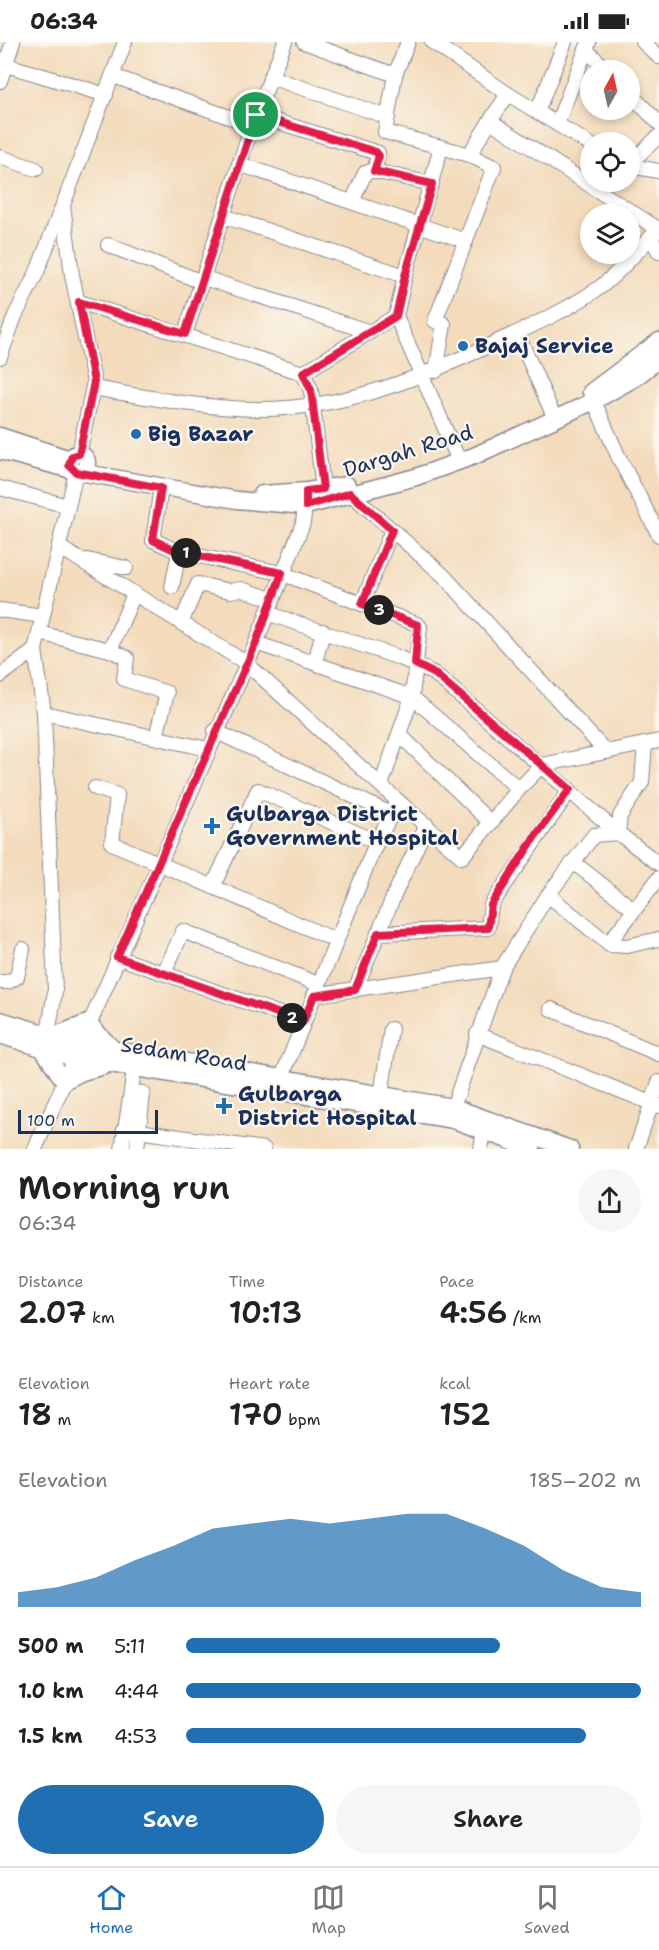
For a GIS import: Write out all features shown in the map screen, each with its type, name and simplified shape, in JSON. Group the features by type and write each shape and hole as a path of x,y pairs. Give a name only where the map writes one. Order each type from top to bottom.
{"main road":[{"name":"Dargah Road","path":"0,451 255,494 312,495 411,470 456,454 552,412 593,392 659,341"},
{"name":"Dargah Road","path":"0,436 77,465 161,488 237,500 350,493 416,477 474,456 594,401 635,378 659,359"},
{"path":"0,1020 77,1051 281,1079 453,1107 570,1149"},
{"path":"0,1035 48,1039 88,1023 112,1057"},
{"path":"48,1039 64,1082 112,1057"},
{"name":"Sedam Road","path":"112,1057 134,1068 441,1117 484,1129 532,1149"}],"street":[{"path":"0,81 3,64 13,42"},
{"path":"0,357 15,316 37,272 125,42"},
{"path":"185,334 254,120 285,42"},
{"path":"304,42 395,75"},
{"path":"408,42 395,75 385,132 469,155 494,166 435,321 444,324 436,371"},
{"path":"537,112 565,42"},
{"path":"643,42 659,57"},
{"path":"440,44 508,94 580,138"},
{"path":"557,124 587,46 599,60"},
{"path":"3,64 106,95"},
{"path":"113,76 254,120 376,152 379,156 374,171"},
{"path":"270,77 387,117"},
{"path":"469,155 508,94"},
{"path":"640,104 659,123"},
{"path":"490,121 656,232 659,252"},
{"path":"640,155 659,136"},
{"path":"441,147 396,316 456,454"},
{"path":"0,157 36,169"},
{"path":"239,164 466,241"},
{"path":"640,167 659,171"},
{"path":"352,202 365,173 374,171 432,184"},
{"path":"48,1039 55,991 44,713 35,650 94,382 63,205"},
{"path":"223,216 405,276"},
{"path":"93,388 162,399 259,409 313,406 366,395 436,371 562,311 600,287 656,232"},
{"path":"108,246 203,280 370,332"},
{"path":"79,302 303,373 396,316"},
{"path":"516,333 552,412"},
{"path":"35,1149 215,731 256,643 303,523 312,495 313,406 311,390 303,373"},
{"path":"594,401 619,458 659,535"},
{"path":"0,488 68,506"},
{"path":"161,488 153,540 179,552 282,573 418,625 412,697 381,785"},
{"path":"350,493 443,576 606,752"},
{"path":"362,604 392,530"},
{"path":"59,547 246,663 461,857 519,789 543,765 652,743 642,782 620,816 618,833"},
{"path":"172,587 179,552"},
{"path":"76,558 126,568"},
{"path":"181,623 198,584 230,591 241,589 272,599"},
{"path":"110,650 135,594"},
{"path":"0,610 43,616"},
{"path":"267,613 415,664 435,674 543,765 618,833 659,864"},
{"path":"315,663 323,632"},
{"path":"39,633 110,650 127,658 124,679 167,693 156,737"},
{"path":"256,643 412,697 519,789"},
{"path":"0,676 35,650"},
{"path":"44,713 208,749"},
{"path":"215,731 391,814"},
{"path":"400,735 491,824"},
{"path":"96,788 117,795 112,843 336,940"},
{"path":"378,933 488,928 491,905 534,838 570,789"},
{"path":"213,886 258,790 377,842"},
{"path":"281,1079 377,842 398,801"},
{"path":"355,990 378,933 428,825"},
{"path":"453,1107 502,968 548,895 594,835 618,833"},
{"path":"573,862 633,909"},
{"path":"608,944 659,878"},
{"path":"548,895 608,944 627,946 659,939"},
{"path":"164,973 183,931 316,990 355,990 502,968"},
{"path":"0,982 9,982 17,977 23,949"},
{"path":"117,957 303,1022"},
{"path":"551,1009 659,1054"},
{"path":"381,1095 391,1029"},
{"path":"477,1034 655,1104"},
{"path":"122,1149 134,1068"},
{"path":"636,1149 655,1104 659,1082"},
{"path":"131,1092 143,1093 137,1149"},
{"path":"481,1149 484,1129"},
{"path":"124,1130 264,1149"}],"place":[{"name":"Bajaj Service","path":"463,346"},
{"name":"Big Bazar","path":"136,434"},
{"name":"Gulbarga District Government Hospital","path":"212,826"},
{"name":"Gulbarga District Hospital","path":"224,1106"}],"route":[{"path":"256,115 376,152 379,156 374,171 432,184 405,276 396,316 303,373 308,378 311,390 323,489 306,491 306,506 350,493 392,530 362,604 418,625 420,627 415,664 435,674 570,789 534,838 491,905 488,928 378,933 355,990 314,996 303,1022 117,957 215,731 256,643 282,573 179,552 153,540 161,488 76,472 69,465 72,456 79,454 94,382 79,302 185,334 256,115"}]}
